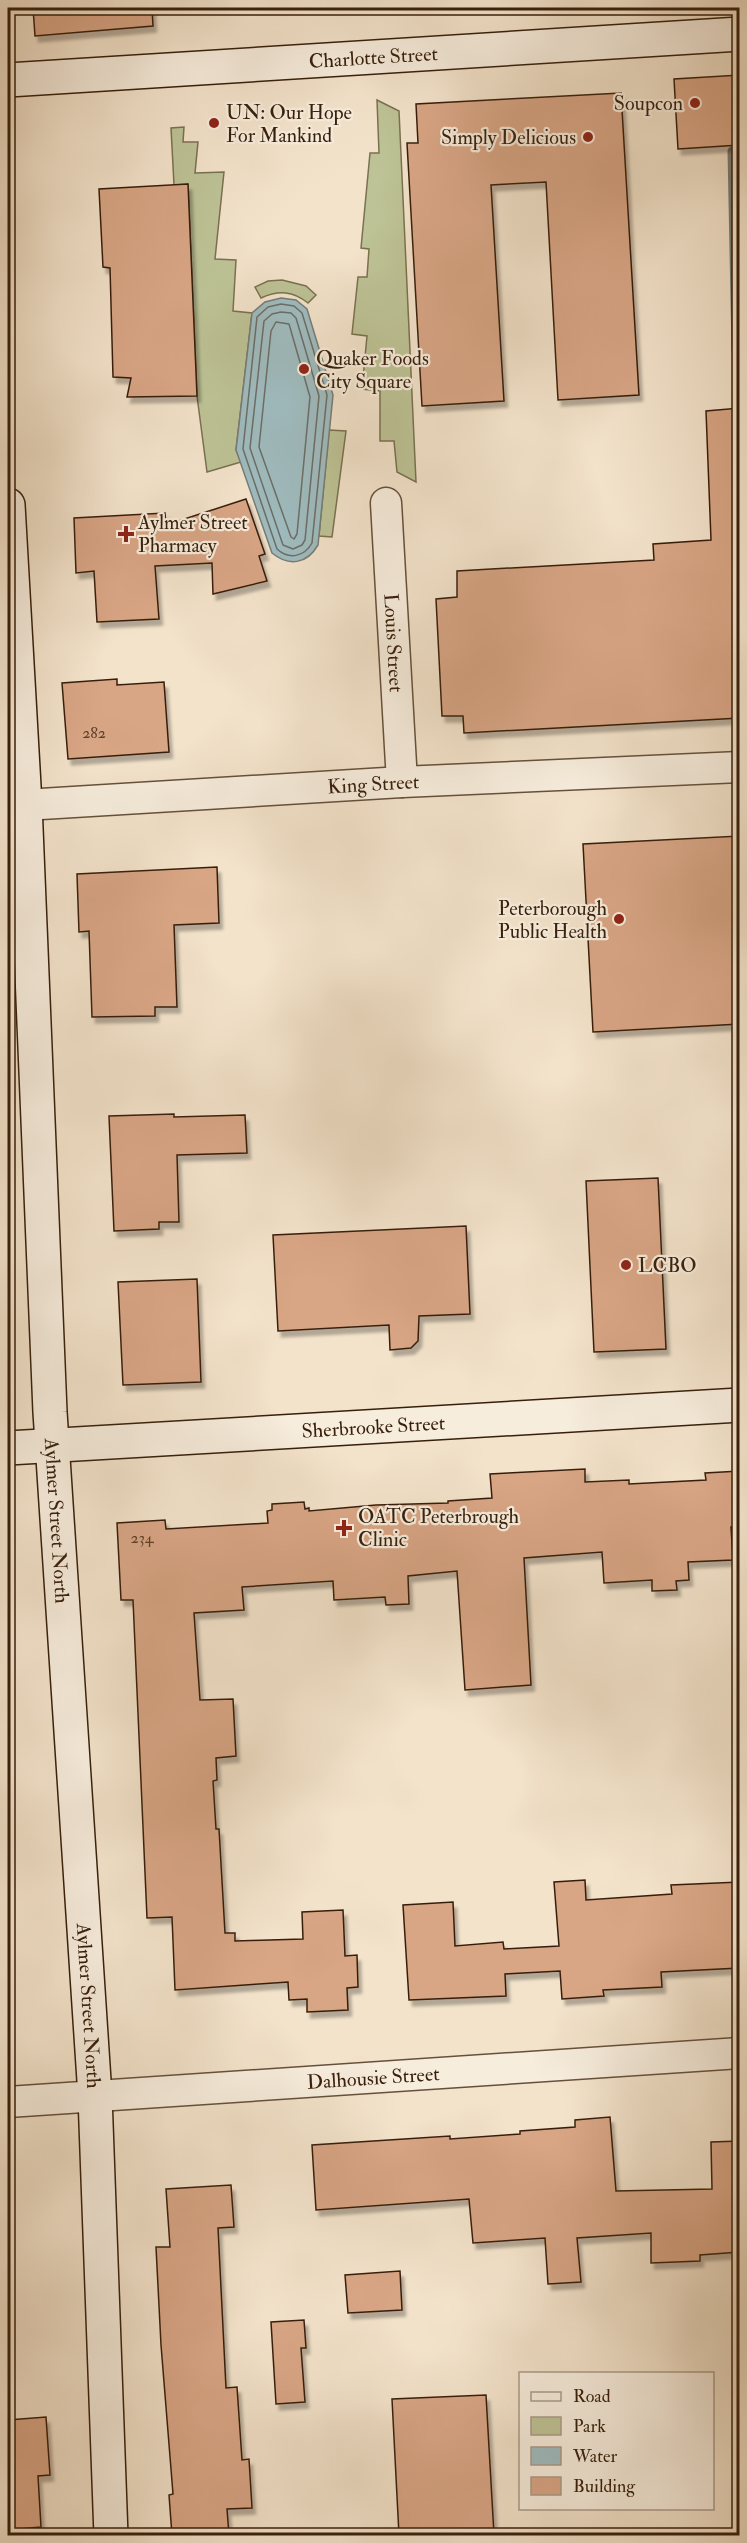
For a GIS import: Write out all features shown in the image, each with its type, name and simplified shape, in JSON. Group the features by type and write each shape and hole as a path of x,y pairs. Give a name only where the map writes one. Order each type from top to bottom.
{"street":[{"name":"Charlotte Street","path":"8,80 740,34"},
{"name":"Louis Street","path":"386,503 402,782"},
{"name":"Aylmer Street North","path":"8,505 16,805 51,1446 95,2096 111,2535"},
{"name":"King Street","path":"16,805 402,782 740,767"},
{"name":"Sherbrooke Street","path":"8,1448 740,1405"},
{"name":"Dalhousie Street","path":"8,2102 740,2053"}],"green space":[{"path":"377,100 399,111 416,482 397,472 394,441 380,441 380,391 362,389 367,336 352,334 358,277 367,277 369,249 361,248 370,153 379,153"},
{"path":"184,127 183,142 198,142 195,173 224,172 215,259 236,260 233,311 252,313 236,450 241,462 207,472 197,396 188,184 174,185 171,128"},
{"path":"282,280 306,286 316,295 308,303 297,296 286,293 261,298 255,287 268,281"},
{"path":"329,430 346,431 332,537 319,536"}],"water":[{"path":"281,298 296,300 307,309 333,395 318,545 303,560 291,562 272,553 236,450 252,313 265,302"}],"building":[{"path":"33,8 152,8 153,26 35,36"},
{"path":"740,75 740,145 678,149 674,79"},
{"path":"621,93 639,395 558,400 546,182 491,185 504,401 422,406 407,143 418,143 416,104"},
{"path":"188,184 197,396 127,397 131,378 113,377 110,268 103,267 99,189"},
{"path":"740,408 740,718 464,733 463,716 442,716 436,599 457,597 457,571 654,560 653,544 711,540 706,411"},
{"path":"246,499 265,554 259,556 267,581 213,594 212,563 155,566 159,619 97,622 94,571 76,573 74,518 165,513 166,525"},
{"path":"117,679 117,685 164,682 169,752 68,759 62,683"},
{"path":"740,836 740,1024 593,1032 583,844"},
{"path":"217,867 219,923 174,925 177,1007 155,1007 155,1016 92,1017 89,931 79,932 77,874"},
{"path":"174,1114 174,1117 245,1115 247,1153 177,1155 179,1222 159,1222 159,1229 114,1231 109,1116"},
{"name":"LCBO","path":"658,1178 666,1349 594,1352 586,1181"},
{"path":"466,1226 470,1314 419,1316 418,1341 411,1348 390,1350 389,1325 278,1331 273,1235"},
{"path":"197,1279 201,1382 123,1385 118,1282"},
{"path":"585,1469 585,1482 629,1480 629,1484 706,1480 705,1473 740,1471 740,1527 731,1527 733,1560 688,1562 689,1580 676,1581 677,1590 652,1591 652,1580 604,1583 602,1552 524,1558 531,1685 465,1690 457,1571 408,1576 409,1604 386,1605 385,1597 334,1600 333,1581 242,1587 244,1610 194,1613 200,1700 233,1699 236,1756 216,1758 217,1780 213,1781 216,1829 219,1829 225,1933 235,1933 235,1941 303,1939 302,1912 343,1910 345,1956 357,1955 358,1987 347,1988 348,2010 307,2012 307,1999 289,2000 288,1982 175,1990 172,1917 147,1918 133,1600 121,1600 117,1523 165,1520 166,1529 268,1523 267,1511 272,1510 272,1504 304,1502 305,1509 309,1508 309,1511 376,1505 448,1503 448,1501 492,1498 490,1474"},
{"path":"585,1880 586,1900 672,1894 671,1885 740,1882 740,1968 661,1972 662,1987 603,1990 604,1996 562,1999 560,1971 505,1974 506,1996 409,2000 403,1905 453,1902 455,1946 503,1942 504,1949 559,1946 554,1882"},
{"path":"610,2117 616,2191 712,2189 711,2142 740,2141 740,2252 700,2255 700,2261 651,2263 651,2233 577,2238 581,2282 548,2284 545,2238 473,2243 469,2199 316,2210 312,2145 520,2134 520,2131 575,2127 575,2120"},
{"path":"231,2185 234,2227 218,2228 226,2388 237,2387 242,2460 249,2459 252,2508 227,2509 229,2535 172,2535 169,2495 173,2494 156,2247 170,2247 166,2189"},
{"path":"400,2271 402,2310 348,2313 345,2275"},
{"path":"304,2320 306,2348 301,2348 305,2402 276,2404 271,2322"},
{"path":"486,2395 494,2535 399,2535 392,2399"},
{"path":"46,2417 50,2475 38,2476 41,2527 8,2530 8,2420"}],"waterway":[{"path":"732,151 736,350"}],"place":[{"name":"Soupcon","path":"695,103"},
{"name":"UN: Our Hope For Mankind","path":"214,123"},
{"name":"Simply Delicious","path":"588,137"},
{"name":"Quaker Foods City Square","path":"304,369"},
{"name":"Aylmer Street Pharmacy","path":"126,534"},
{"name":"Peterborough Public Health","path":"619,919"},
{"name":"LCBO","path":"626,1265"},
{"name":"OATC Peterbrough Clinic","path":"344,1528"}]}
